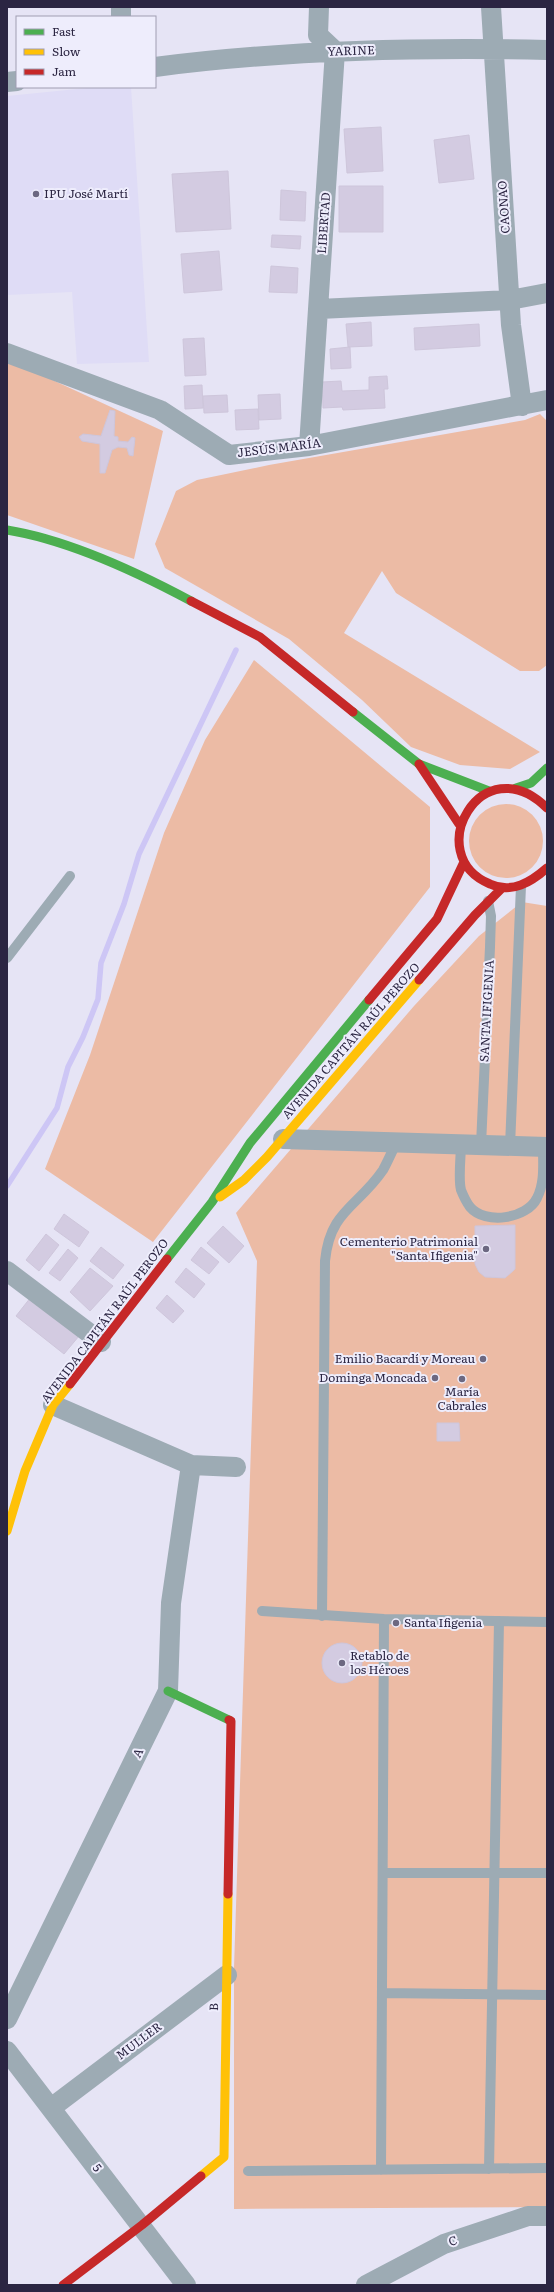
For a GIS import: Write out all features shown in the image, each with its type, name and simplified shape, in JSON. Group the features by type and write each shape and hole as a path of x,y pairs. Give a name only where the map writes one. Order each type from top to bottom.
{"main road":[{"path":"7,530 32,534 137,572 260,637 419,764 489,791"},
{"path":"419,764 459,824"},
{"path":"547,768 531,783 516,788 504,788 489,791 470,804 459,824 457,838 464,862 479,879 491,886 502,888 521,886 537,882 547,868"},
{"path":"516,788 535,796 547,808"},
{"name":"AVENIDA CAPITÁN RAÚL PEROZO","path":"7,1531 25,1471 53,1405 212,1202 250,1143 437,920 464,862"},
{"name":"AVENIDA CAPITÁN RAÚL PEROZO","path":"212,1202 244,1180 267,1157 487,901 502,888"},
{"path":"250,1143 248,1154 252,1159 267,1157"},
{"name":"B","path":"63,2285 142,2225 224,2157 231,1721 168,1691"}],"street":[{"path":"319,7 318,35 335,51"},
{"name":"CAONAO","path":"491,7 510,300 522,406"},
{"name":"YARINE","path":"156,67 202,60 335,51 493,49 547,50"},
{"name":"LIBERTAD","path":"309,446 335,51"},
{"path":"319,309 510,300 547,293"},
{"name":"JESÚS MARÍA","path":"7,353 160,410 229,455 309,446 547,400"},
{"path":"283,1139 545,1147"},
{"path":"7,1271 101,1342"},
{"path":"53,1405 191,1465 236,1467"},
{"name":"A","path":"7,2019 168,1691 171,1603 191,1465"},
{"name":"MULLER","path":"51,2108 227,1975"},
{"name":"5","path":"7,2052 142,2225 186,2285"},
{"name":"C","path":"366,2285 444,2244 528,2216 547,2216"}],"lane":[{"path":"7,958 70,876"},
{"name":"SANTA IFIGENIA","path":"479,879 491,916 481,1145"},
{"path":"510,1146 521,886"},
{"path":"322,1616 324,1261 327,1241 335,1223 383,1170 397,1142"},
{"path":"461,1144 461,1189 470,1207 485,1216 506,1217 526,1211 537,1199 543,1180 545,1147"},
{"path":"262,1611 384,1619 547,1622"},
{"path":"381,2170 384,1619"},
{"path":"489,2169 498,1621"},
{"path":"382,1873 547,1873"},
{"path":"382,1993 547,1995"},
{"path":"248,2171 547,2168"}],"shaded area":[{"path":"87,88 131,88 149,362 77,364 72,292 7,295 7,96"},
{"path":"7,359 163,431 134,559 7,515"},
{"path":"540,414 547,421 547,665 539,671 520,671 396,593 382,571 344,633 540,752 510,769 460,765 411,747 362,700 289,639 165,568 155,544 176,491 197,480 269,465 525,420"},
{"path":"254,660 430,807 430,887 153,1242 45,1169 90,1055 164,833 205,740"},
{"path":"499,804 513,804 520,806 533,814 541,827 543,841 541,855 533,868 520,876 513,878 499,878 492,876 479,868 471,855 469,848 469,834 471,827 479,814 492,806"},
{"name":"Santa Ifigenia","path":"522,902 547,906 547,2207 234,2209 234,1968 257,1261 236,1213 414,1006 479,936","holes":["515,1226 515,1269 505,1278 491,1277 483,1275 476,1264"]}],"building":[{"path":"381,127 383,171 347,173 344,129"},
{"path":"469,135 474,179 439,183 434,140"},
{"path":"228,171 231,229 176,232 172,174"},
{"path":"339,186 383,186 383,232 339,232"},
{"path":"281,190 306,192 305,221 280,220"},
{"path":"272,235 301,236 300,249 271,247"},
{"path":"219,251 222,290 184,293 181,254"},
{"path":"271,266 298,268 297,293 269,292"},
{"path":"371,322 372,346 348,347 346,324"},
{"path":"479,324 480,346 415,350 414,328"},
{"path":"204,338 206,375 185,376 183,339"},
{"path":"350,347 351,368 331,369 330,349"},
{"path":"387,376 388,389 384,389 385,408 343,410 342,407 323,408 322,382 341,381 342,391 369,390 369,377"},
{"path":"202,385 203,408 185,409 184,386"},
{"path":"280,394 281,419 259,420 258,395"},
{"path":"227,395 228,412 204,413 203,396"},
{"path":"258,409 259,429 236,430 235,410"},
{"path":"110,410 115,411 114,436 118,437 118,441 128,442 132,437 135,438 133,456 129,455 127,448 118,447 112,450 105,473 100,473 100,444 82,441 79,437 83,434 101,436"},
{"path":"64,1214 89,1232 79,1247 54,1229"},
{"path":"515,1225 515,1269 505,1278 485,1277 479,1272 475,1264 475,1226"},
{"path":"223,1226 244,1246 229,1263 207,1243"},
{"path":"46,1234 59,1245 39,1271 26,1260"},
{"path":"101,1247 124,1265 113,1279 90,1261"},
{"path":"201,1247 219,1262 209,1274 191,1260"},
{"path":"68,1249 78,1258 60,1281 49,1273"},
{"path":"90,1268 113,1286 90,1311 70,1292"},
{"path":"186,1268 205,1284 194,1298 175,1282"},
{"path":"167,1295 184,1311 173,1323 156,1308"},
{"path":"31,1297 79,1336 64,1354 16,1316"},
{"path":"437,1423 459,1423 460,1441 437,1441"},
{"name":"Retablo de los Héroes","path":"346,1643 353,1646 359,1652 362,1663 361,1671 353,1680 346,1683 338,1683 331,1680 323,1671 322,1659 325,1652 334,1644"}],"waterway":[{"path":"7,1186 57,1108 68,1067 83,1037 98,999 101,963 124,904 139,854 236,650"}],"traffic: fast":[{"path":"7,530 54,541 78,549 125,568 191,601"},
{"path":"353,712 419,764 489,791"},
{"path":"516,788 531,783 547,768"},
{"path":"167,1259 212,1202 250,1143 369,1000"},
{"path":"168,1691 229,1720"}],"traffic: slow":[{"path":"220,1197 244,1180 267,1157 419,980"},
{"path":"7,1531 25,1471 53,1405 70,1384"},
{"path":"201,2176 224,2157 228,1894"}],"traffic: jam":[{"path":"191,601 260,637 353,712"},
{"path":"419,764 459,824"},
{"path":"547,808 523,792 501,789 482,796 468,811 460,830 460,851 470,870 490,884 506,888 521,885 528,882 547,868"},
{"path":"369,1000 437,919 464,862"},
{"path":"419,980 475,915 502,888"},
{"path":"70,1384 167,1259"},
{"path":"228,1894 231,1721 229,1720"},
{"path":"63,2285 142,2225 201,2176"}],"place":[{"name":"IPU José Martí","path":"36,194"},
{"name":"Cementerio Patrimonial \"Santa Ifigenia\"","path":"486,1249"},
{"name":"Emilio Bacardí y Moreau","path":"483,1359"},
{"name":"Dominga Moncada","path":"435,1378"},
{"name":"María Cabrales","path":"462,1379"},
{"name":"Santa Ifigenia","path":"396,1623"},
{"name":"Retablo de los Héroes","path":"342,1663"}]}
